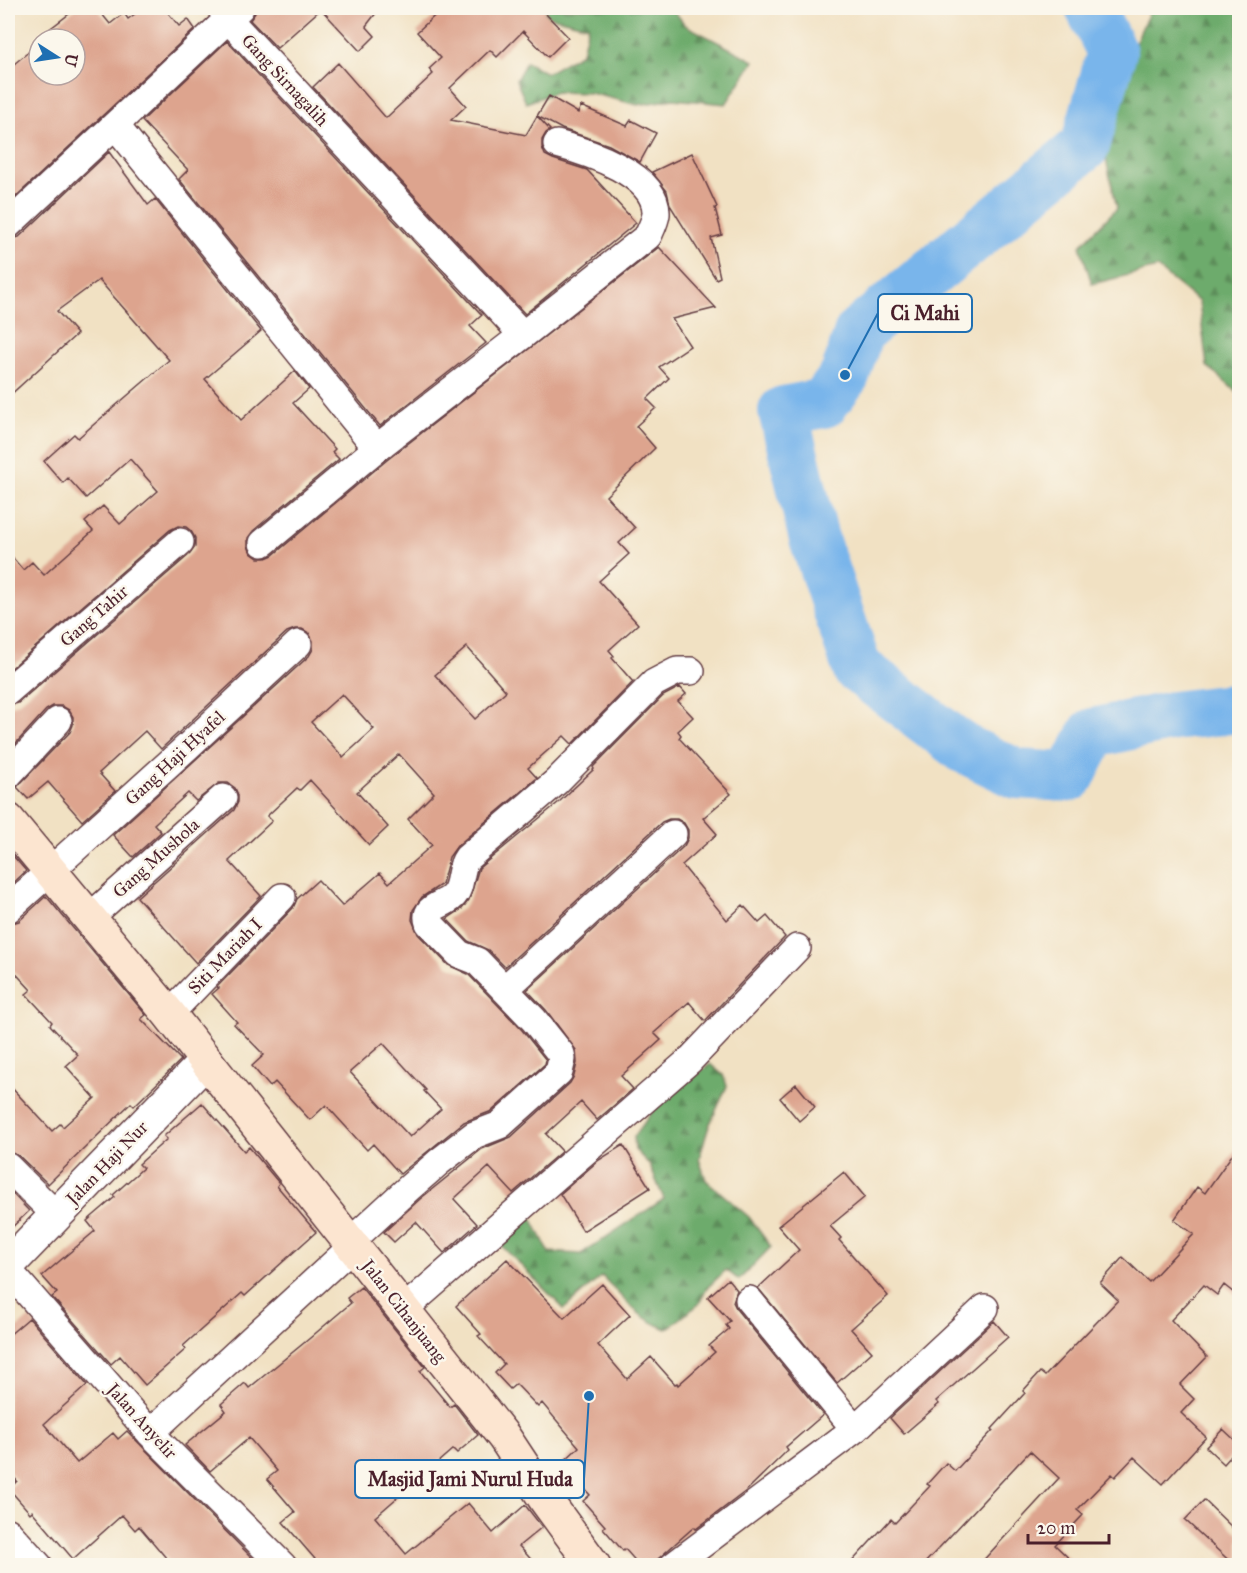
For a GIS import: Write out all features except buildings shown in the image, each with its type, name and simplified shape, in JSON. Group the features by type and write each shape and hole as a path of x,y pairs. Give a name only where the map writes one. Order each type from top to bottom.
{"main road":[{"name":"Jalan Cihanjuang","path":"8,820 206,1061 504,1437 545,1499 594,1566"}],"street":[{"name":"Gang Sirnagalih","path":"8,225 230,11 523,335"},
{"path":"115,124 377,448"},
{"path":"263,543 377,448 648,236 656,212 648,190 639,180 620,168 579,150 557,144"},
{"name":"Gang Tahir","path":"8,691 180,542"},
{"name":"Gang Haji Hyafel","path":"8,909 298,644"},
{"path":"150,1433 410,1187 474,1135 500,1125 559,1072 561,1054 534,1020 477,961 454,950 427,918 432,908 451,898 456,892 460,885 463,864 468,858 556,782 654,683 677,671 691,671"},
{"path":"8,775 58,721"},
{"name":"Gang Mushola","path":"90,917 223,798"},
{"path":"505,989 673,834"},
{"name":"Siti Mariah I","path":"168,1014 282,897"},
{"path":"403,1310 690,1060 797,948"},
{"name":"Jalan Haji Nur","path":"8,1265 206,1061"},
{"path":"8,1167 56,1215"},
{"name":"Jalan Anyelir","path":"8,1270 150,1433 283,1566"},
{"path":"748,1300 855,1429"},
{"path":"673,1566 855,1429 985,1308"},
{"path":"8,1532 39,1566"}],"green space":[{"path":"543,8 672,8 685,25 754,61 726,104 673,99 638,105 590,93 556,92 526,103 516,80 526,62 547,73 582,53 588,26 548,16"},
{"path":"1151,8 1239,8 1239,394 1207,366 1199,302 1157,268 1092,284 1080,246 1117,208 1098,124"},
{"path":"710,1064 723,1075 727,1086 709,1126 699,1159 706,1180 749,1217 771,1247 739,1280 726,1270 706,1289 699,1304 667,1329 656,1325 639,1313 602,1276 564,1309 499,1243 529,1212 549,1252 581,1254 664,1199 649,1164 635,1150 634,1137 654,1109"}],"waterway":[{"path":"1090,8 1112,52 1085,146 859,332 845,375 824,403 783,411 814,539 857,668 963,748 1017,774 1070,777 1093,733 1173,716 1240,708"}],"place":[{"name":"Ci Mahi","path":"845,375"},
{"name":"Masjid Jami Nurul Huda","path":"589,1396"}]}
